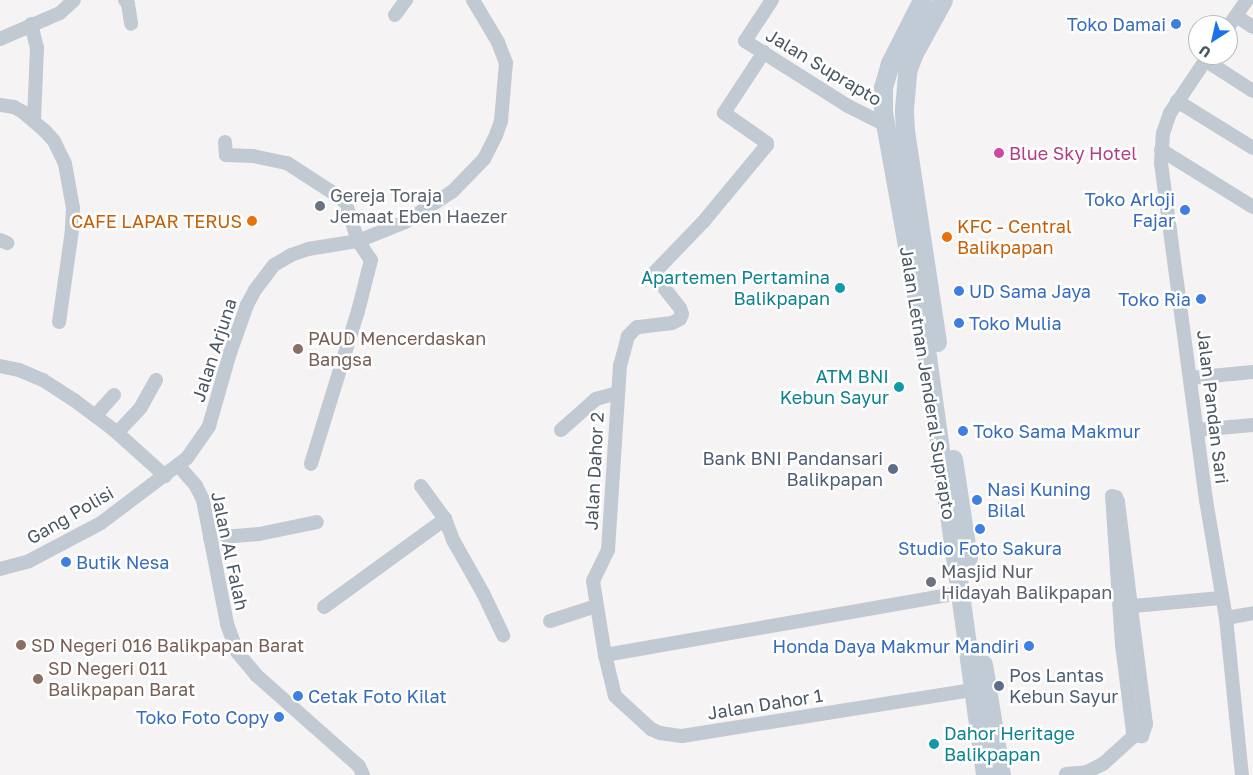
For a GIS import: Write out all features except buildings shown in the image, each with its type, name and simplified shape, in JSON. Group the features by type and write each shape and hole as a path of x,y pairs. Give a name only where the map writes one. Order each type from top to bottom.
{"main road":[{"name":"Jalan Letnan Jenderal Suprapto","path":"922,0 890,63 884,88 884,124 942,428 1002,775"},
{"name":"Jalan Letnan Jenderal Suprapto","path":"943,0 914,53 908,71 904,109 905,132 942,428 946,505 961,593 985,775"}],"street":[{"path":"0,39 60,13 74,0"},
{"path":"125,0 128,4 131,24"},
{"path":"395,15 406,0"},
{"name":"Jalan Arjuna","path":"178,465 191,453 209,426 241,319 254,290 266,273 281,260 308,248 358,241 405,222 445,196 466,179 490,148 501,121 506,63 498,42 473,0"},
{"name":"Jalan Suprapto","path":"772,0 745,40 848,106 884,124"},
{"path":"1237,15 1247,0"},
{"path":"1238,23 1253,27"},
{"path":"31,24 37,48 34,121"},
{"name":"Jalan Dahor 2","path":"605,655 593,581 608,550 620,365 628,336 637,327 672,323 680,319 682,314 680,308 653,274 703,222 768,146 767,143 724,112 764,52"},
{"name":"Jalan Pandan Sari","path":"1202,65 1177,101 1166,122 1161,150 1197,430 1221,598 1226,618 1242,775"},
{"path":"1218,65 1253,91"},
{"path":"1177,101 1253,148"},
{"path":"0,105 14,108 34,121 54,141 61,153 70,183 72,230 59,322"},
{"path":"224,142 226,155 253,156 287,163 341,198 346,204 358,241 368,254 371,262 311,464"},
{"path":"1161,150 1253,207"},
{"path":"0,366 19,370 43,380 96,415 165,476"},
{"path":"1190,378 1253,372"},
{"path":"117,433 141,407 156,380"},
{"path":"560,430 596,399 617,393"},
{"path":"96,415 114,395"},
{"path":"1197,430 1253,425"},
{"name":"Gang Polisi","path":"0,570 29,561 101,523 178,465"},
{"name":"Jalan Al Falah","path":"178,465 200,492 226,624 237,652 256,674 358,766 363,775"},
{"path":"421,486 445,519 453,540 488,603 503,635"},
{"path":"1066,774 1087,772 1103,764 1135,736 1122,645 1125,607 1118,502 1114,496 1112,498 1125,607"},
{"path":"324,607 445,519"},
{"path":"210,538 259,534 316,522"},
{"path":"605,655 961,593"},
{"path":"1125,607 1221,598"},
{"path":"550,621 596,606"},
{"path":"1226,618 1253,614"},
{"name":"Jalan Dahor 1","path":"605,655 615,696 651,728 672,735 682,736 974,690"}],"place":[{"name":"Toko Damai","path":"1176,24"},
{"name":"Blue Sky Hotel","path":"999,153"},
{"name":"Gereja Toraja Jemaat Eben Haezer","path":"320,206"},
{"name":"Toko Arloji Fajar","path":"1185,210"},
{"name":"CAFE LAPAR TERUS","path":"252,221"},
{"name":"KFC - Central Balikpapan","path":"947,237"},
{"name":"Apartemen Pertamina Balikpapan","path":"840,288"},
{"name":"UD Sama Jaya","path":"959,291"},
{"name":"Toko Ria","path":"1201,299"},
{"name":"Toko Mulia","path":"959,323"},
{"name":"PAUD Mencerdaskan Bangsa","path":"298,349"},
{"name":"ATM BNI Kebun Sayur","path":"899,387"},
{"name":"Toko Sama Makmur","path":"963,431"},
{"name":"Bank BNI Pandansari Balikpapan","path":"893,469"},
{"name":"Nasi Kuning Bilal","path":"977,500"},
{"name":"Studio Foto Sakura","path":"980,529"},
{"name":"Butik Nesa","path":"66,562"},
{"name":"Masjid Nur Hidayah Balikpapan","path":"931,582"},
{"name":"SD Negeri 016 Balikpapan Barat","path":"21,645"},
{"name":"Honda Daya Makmur Mandiri","path":"1029,646"},
{"name":"SD Negeri 011 Balikpapan Barat","path":"38,679"},
{"name":"Pos Lantas Kebun Sayur","path":"999,686"},
{"name":"Cetak Foto Kilat","path":"298,696"},
{"name":"Toko Foto Copy","path":"279,717"},
{"name":"Dahor Heritage Balikpapan","path":"934,744"}]}
